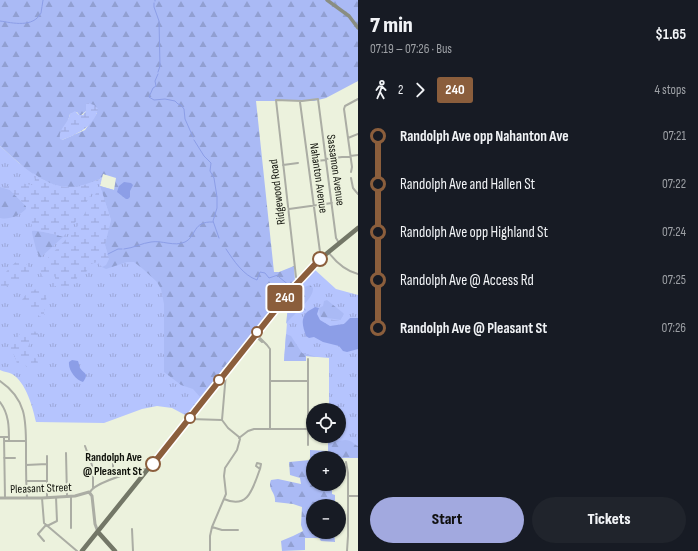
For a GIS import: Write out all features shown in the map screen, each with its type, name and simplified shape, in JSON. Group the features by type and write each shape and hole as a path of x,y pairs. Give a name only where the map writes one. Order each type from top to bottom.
{"main road":[{"path":"327,0 349,16 358,28"},
{"path":"82,551 148,471 225,372 299,281 323,256 358,228"},
{"path":"98,532 115,551"}],"street":[{"path":"351,172 352,168 344,108 346,105 358,99"},
{"name":"Ridgewood Road","path":"299,281 296,277 276,100 300,101"},
{"name":"Sassamon Avenue","path":"300,101 318,100 337,239 339,243"},
{"name":"Nahanton Avenue","path":"300,101 320,252 323,256"},
{"path":"348,138 358,134"},
{"path":"316,161 358,155"},
{"path":"283,165 298,163"},
{"path":"351,178 354,188 358,194"},
{"path":"288,209 332,203"},
{"path":"328,252 335,260 347,269 358,274"},
{"path":"255,335 268,346 270,351 270,429"},
{"path":"308,359 308,403"},
{"path":"225,372 227,376 222,420 239,438"},
{"path":"0,381 13,392 22,406 26,422 27,499"},
{"path":"270,381 308,381"},
{"path":"0,402 8,419 9,441"},
{"path":"189,419 222,420"},
{"path":"210,551 210,536 212,527 226,493 225,469 236,450 239,438 250,430 306,429"},
{"path":"4,437 5,498"},
{"path":"0,438 9,437"},
{"path":"4,441 26,441"},
{"path":"85,446 93,468 93,488"},
{"path":"113,452 113,472 115,478"},
{"path":"66,453 71,528"},
{"path":"47,456 48,498"},
{"path":"4,458 15,458"},
{"path":"346,462 348,471 347,551"},
{"path":"26,465 47,464"},
{"path":"224,498 234,502 240,502 244,499 252,488 260,467"},
{"name":"Pleasant Street","path":"0,498 27,499 69,496 90,492 93,488 115,478 143,469 148,471"},
{"path":"26,481 47,481"},
{"path":"90,492 92,496 95,526 98,532"},
{"path":"348,496 358,496"},
{"path":"44,541 38,534 47,526 57,522 56,497"},
{"path":"42,498 43,520 47,526 77,551"},
{"path":"212,527 221,530 238,530"},
{"path":"132,529 133,551"}],"green space":[{"path":"0,0 358,0 358,81 326,98 314,101 256,101 274,272 279,272 294,266 295,281 200,397 193,389 181,385 164,372 164,304 161,289 157,282 134,262 127,262 106,269 102,267 106,264 108,255 105,240 111,220 100,186 114,190 116,178 103,174 102,178 87,184 66,187 55,185 45,181 26,169 0,146","holes":["86,111 97,113 85,130 62,140 70,114 77,112 80,116"]},
{"path":"88,103 94,105 98,109 93,121 79,132 62,140 60,139 60,132 70,114 75,111 79,115 83,115 86,111 86,104"},
{"path":"0,146 19,163 45,181 95,181 102,178 100,186 114,190 222,370 187,416 172,408 157,406 142,409 104,423 36,422 31,403 21,383 12,374 0,370"},
{"path":"33,173 51,183 63,187 77,187 99,179 77,220 63,237 32,231 32,216 26,210 26,206 10,190 2,187 8,186 14,182 32,185 35,180"},
{"path":"100,186 111,220 105,245 109,259 106,265 102,267 97,262 91,264 85,274 78,275 75,284 65,287 55,286 55,277 52,275 44,278 39,267 76,229"},
{"path":"0,187 10,190 26,206 26,209 14,217 0,218"},
{"path":"34,230 63,237 40,258 32,233"},
{"path":"16,262 23,262 27,264 29,270 28,276 19,282 0,289 1,281 5,274"},
{"path":"314,269 336,289 358,295 358,458 346,458 346,451 328,451 328,443 346,443 346,403 329,403 329,358 306,356 306,361 284,361 289,297"},
{"path":"310,285 313,288 310,297 286,324 289,297 299,286 304,287"},
{"path":"37,289 43,291 47,295 43,318 26,309 21,303 27,294"},
{"path":"327,300 344,314 341,320 320,317 319,308 323,306 324,301"},
{"path":"319,308 319,315 322,318 340,321 344,314 347,318 350,318 344,324 328,326 317,316"},
{"path":"23,329 38,333 38,337 31,340 28,347 38,362 36,368 27,367 21,360 20,366 18,367 15,357 8,345 14,343"},
{"path":"286,334 291,336 302,353 318,357 306,356 306,361 284,361"},
{"path":"347,440 358,446 358,458 346,458 346,451 328,451 328,443 346,443"},
{"path":"306,460 306,491 332,491 332,494 335,495 335,499 306,499 305,550 282,551 281,541 303,531 301,525 302,507 293,504 275,502 270,486 271,480 278,479 301,484 300,478 290,475 289,462"},
{"path":"320,539 335,539 335,542 321,541"}],"shaded area":[{"path":"124,182 131,183 133,185 130,191 130,197 128,199 117,192 119,186"},
{"path":"315,307 319,308 317,314 320,320 330,326 344,324 350,318 358,318 358,349 347,352 343,351 339,346 323,342 314,337 309,338 306,336 303,326 303,317 307,312"},
{"path":"72,360 78,361 80,368 86,374 83,382 71,371 69,362"}],"waterway":[{"path":"0,21 11,23 28,23 33,21 41,13 43,0"},
{"path":"154,3 159,21 160,66 158,72"},
{"path":"158,74 155,81 156,86 153,88 149,97 154,100 165,99 175,101 181,105 184,109 185,119 193,137"},
{"path":"194,140 204,156 211,163 210,171 214,178 217,197 217,208 213,221 219,238"},
{"path":"124,249 151,242 172,244 185,242 189,239 198,226 206,222 213,222"},
{"path":"108,254 118,249 122,249"},
{"path":"226,249 239,267 252,278 257,280 260,272 265,273 269,278 278,275"},
{"path":"279,277 290,286"},
{"path":"295,290 305,310"}],"bus line":[{"name":"240","path":"153,464 293,288 308,270 320,259"}],"place":[{"name":"Randolph Ave @ Pleasant St","path":"153,464"}]}
